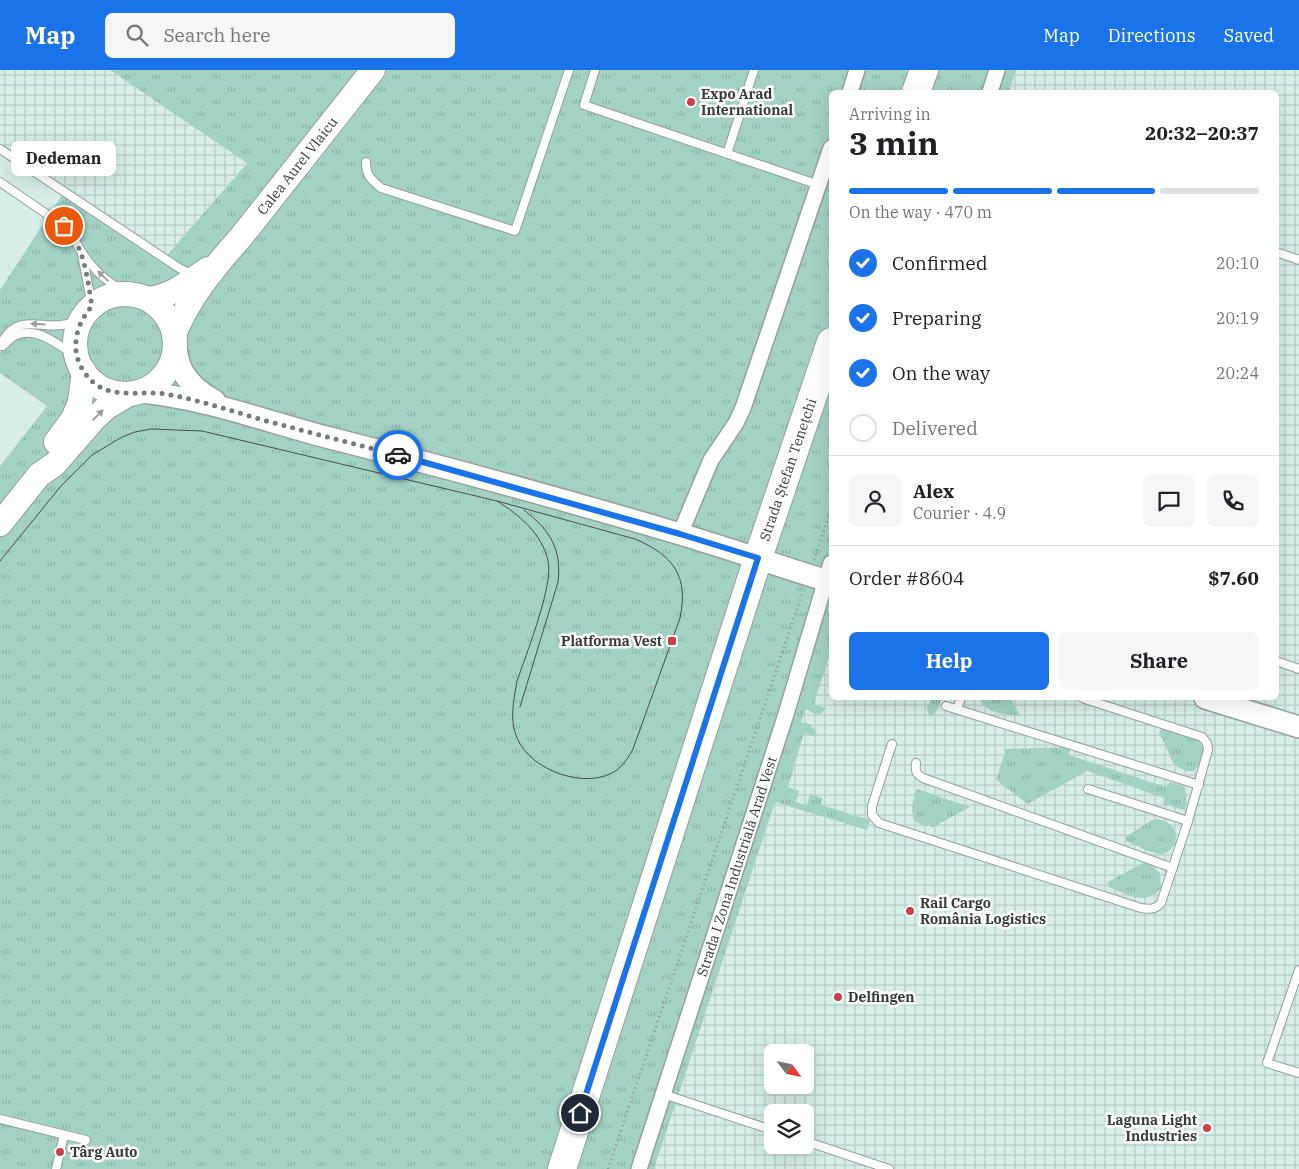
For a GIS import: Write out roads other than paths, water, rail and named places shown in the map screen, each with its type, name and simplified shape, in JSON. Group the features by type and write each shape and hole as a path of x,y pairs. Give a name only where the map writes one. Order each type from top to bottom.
{"highway":[{"path":"917,90 924,70"},
{"name":"Strada Ștefan Tenețchi","path":"562,1169 758,558 829,348"}],"main road":[{"name":"Calea Aurel Vlaicu","path":"0,524 39,475 55,464 107,407 153,385 164,375 172,362 181,318 219,261 241,237 373,70"},
{"name":"Calea Aurel Vlaicu","path":"39,475 45,457 73,419 80,402 80,364 75,343 78,328 88,311 113,295 162,297 172,293 219,261"},
{"path":"139,296 158,306 167,316 175,340"},
{"path":"80,364 96,384 112,392 134,393"}],"street":[{"path":"851,90 857,70"},
{"path":"991,90 997,70"},
{"path":"680,534 711,460 736,423 743,408 829,154"},
{"path":"175,340 182,369 192,382 205,396 235,412"},
{"path":"134,393 168,394 447,468 758,558 824,575"},
{"name":"Strada I Zona Industrială Arad Vest","path":"639,1169 783,723 824,575"},
{"path":"1211,700 1299,727"}],"lane":[{"path":"366,162 366,171 371,179 381,188 515,231 569,70"},
{"path":"596,70 584,105 819,185"},
{"path":"727,154 754,70"},
{"path":"0,149 179,268 197,277"},
{"path":"0,182 73,234 81,252 88,311 70,324 31,323 11,330 0,347"},
{"path":"81,252 117,288 139,296"},
{"path":"1279,253 1299,260"},
{"path":"0,347 14,336 28,332 50,338 80,364"},
{"path":"1279,662 1299,669"},
{"path":"957,709 960,700"},
{"path":"892,744 872,806 872,815 879,823 1150,909 1157,908 1161,903 1173,868 1199,785 1208,750 1207,743 1202,738 1088,700"},
{"path":"946,706 1199,785"},
{"path":"916,763 915,770 923,778 1173,868"},
{"path":"1088,789 1188,821"},
{"path":"1299,970 1266,1063 1299,1073"},
{"path":"663,1094 764,1127"},
{"path":"0,1119 86,1140"},
{"path":"56,1169 64,1135"},
{"path":"814,1144 889,1169"}],"tram line":[{"path":"0,561 61,486 92,455 122,437 151,429 202,431 497,501 635,539 659,552 675,569 680,579 682,603 680,618 633,749 620,768 605,776 576,778 547,768 534,760 524,750 517,738 513,724 517,681 543,602 549,572 545,551 535,533 513,512 497,501"},
{"path":"520,707 558,582 559,570 556,550 552,541 541,525 524,510"}],"place":[{"name":"Expo Arad International","path":"691,102"},
{"name":"Dedeman","path":"64,226"},
{"name":"Platforma Vest","path":"672,641"},
{"name":"Rail Cargo România Logistics","path":"910,911"},
{"name":"Delfingen","path":"838,997"},
{"name":"Laguna Light Industries","path":"1207,1128"},
{"name":"Târg Auto","path":"60,1152"}]}
